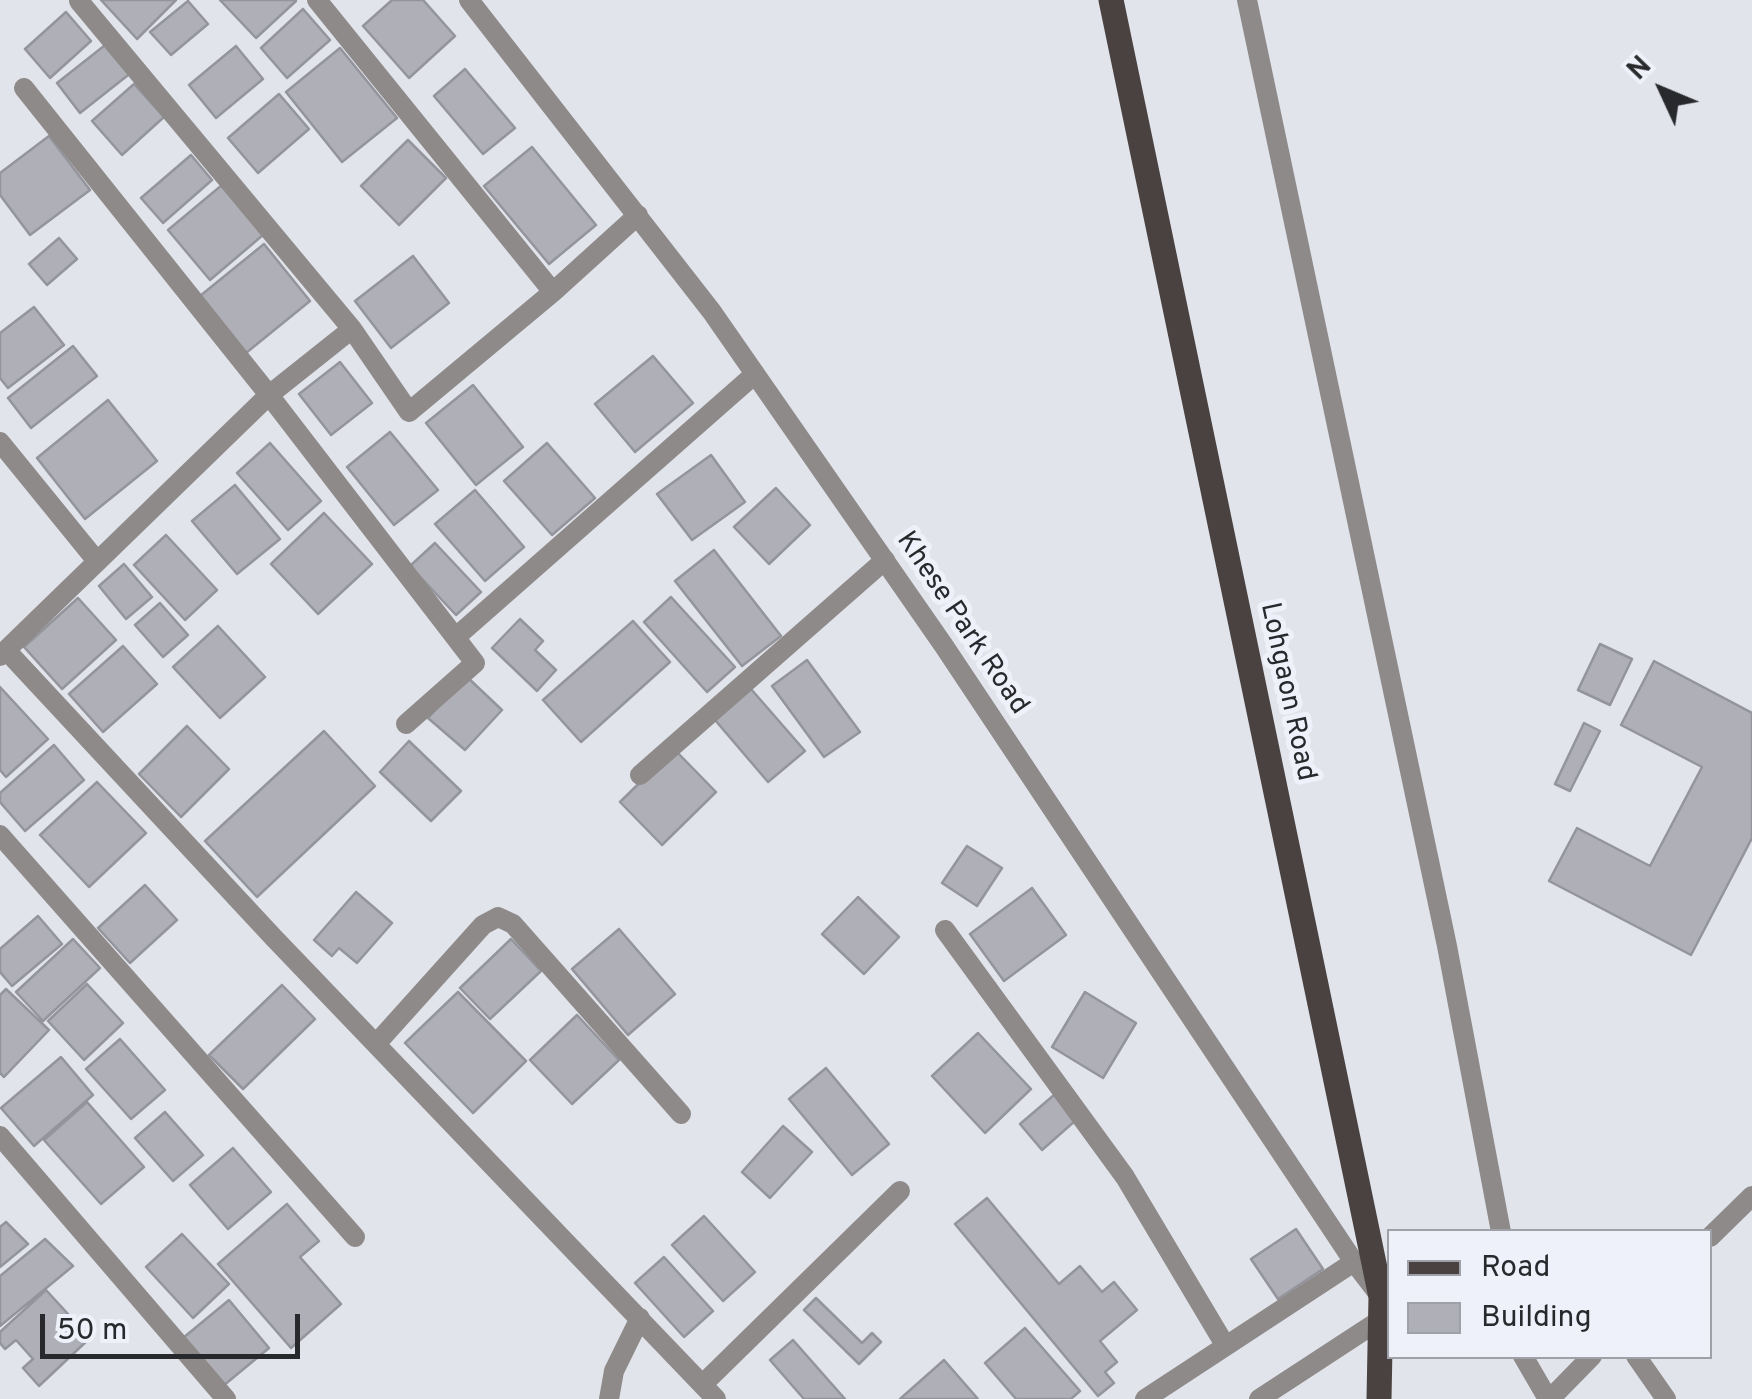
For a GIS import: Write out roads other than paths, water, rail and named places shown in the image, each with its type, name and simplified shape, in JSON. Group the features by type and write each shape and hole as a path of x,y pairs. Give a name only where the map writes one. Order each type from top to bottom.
{"main road":[{"name":"Lohgaon Road","path":"1112,0 1382,1308 1380,1399"}],"street":[{"path":"317,0 553,292"},
{"name":"Khese Park Road","path":"469,0 638,215 886,560 1382,1308"},
{"path":"1247,0 1447,946 1499,1229"},
{"path":"80,1 352,329 409,412 638,215"},
{"path":"24,88 269,395 474,663 406,724"},
{"path":"352,329 269,395 3,653 710,1391 900,1191"},
{"path":"456,637 755,374"},
{"path":"0,442 96,560"},
{"path":"640,775 886,560"},
{"path":"0,834 355,1237"},
{"path":"376,1044 484,925 498,917 513,924 682,1114"},
{"path":"944,930 1125,1178 1225,1345"},
{"path":"0,1136 226,1399"},
{"path":"1712,1234 1752,1196"},
{"path":"1144,1399 1354,1262"},
{"path":"1258,1399 1382,1308"},
{"path":"609,1399 614,1371 640,1318"},
{"path":"1525,1359 1549,1399 1589,1359"},
{"path":"1638,1359 1666,1399"}]}
